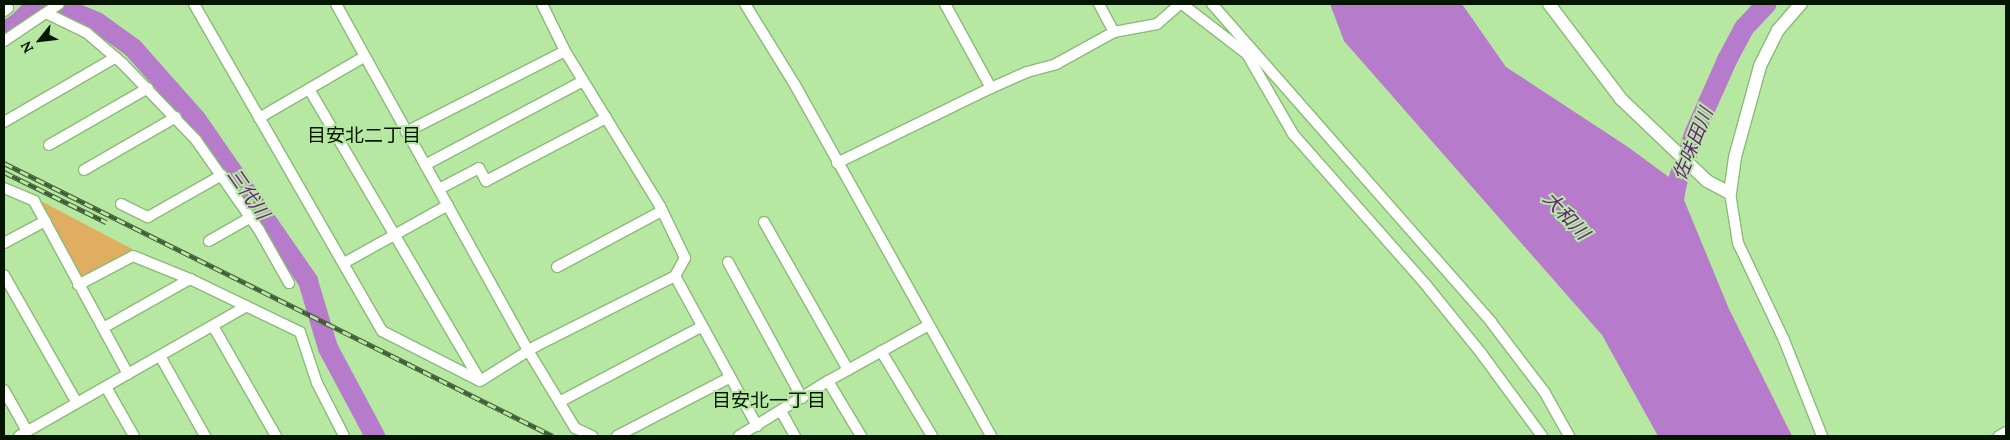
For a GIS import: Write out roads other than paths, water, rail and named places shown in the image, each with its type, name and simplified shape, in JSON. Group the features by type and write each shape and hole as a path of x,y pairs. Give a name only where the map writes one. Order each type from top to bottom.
{"street":[{"path":"4,41 48,14 59,4"},
{"path":"194,4 382,331 479,380"},
{"path":"336,4 364,58 529,352 561,401 575,428 592,436"},
{"path":"479,380 675,276 685,258 662,211 565,51 542,4"},
{"path":"745,4 795,85 991,436"},
{"path":"944,4 991,88"},
{"path":"1099,4 1114,32"},
{"path":"837,163 991,88 1028,72 1056,64 1114,32 1157,24 1181,4 1250,52 1293,134 1432,292 1542,436"},
{"path":"1212,4 1250,52 1491,322 1545,394 1570,436"},
{"path":"1549,4 1609,85 1658,135 1707,180 1730,193"},
{"path":"1801,4 1778,30 1760,66 1745,114 1730,193 1738,243 1784,340 1822,436"},
{"path":"4,6 8,8 4,11"},
{"path":"48,14 86,33 116,57 176,117 222,175 251,217 289,283"},
{"path":"406,132 565,51"},
{"path":"4,122 116,57"},
{"path":"259,118 364,58"},
{"path":"425,165 583,81"},
{"path":"49,144 148,88"},
{"path":"309,89 393,236 479,380"},
{"path":"84,170 176,117"},
{"path":"439,189 479,168 486,181 606,118"},
{"path":"121,204 148,218 222,175"},
{"path":"4,188 34,201 128,374"},
{"path":"344,263 448,205"},
{"path":"557,268 662,211"},
{"path":"209,241 251,217"},
{"path":"4,243 45,222"},
{"path":"764,222 848,370"},
{"path":"78,285 133,256 190,279 300,332 317,383 344,436"},
{"path":"728,262 802,398"},
{"path":"4,275 77,402"},
{"path":"675,276 701,327 757,426"},
{"path":"103,328 190,279"},
{"path":"4,390 23,434 247,306"},
{"path":"739,436 828,381 929,325"},
{"path":"213,326 276,436"},
{"path":"561,401 701,327"},
{"path":"881,351 932,436"},
{"path":"160,356 205,436"},
{"path":"617,436 730,378"},
{"path":"828,381 861,436"},
{"path":"106,387 134,436"},
{"path":"781,411 795,436"},
{"path":"1999,436 2006,432"}],"water":[{"name":"大和川","path":"1330,4 1462,4 1506,67 1628,147 1677,183 1729,309 1792,436 1658,436 1602,335 1344,41"}],"waterway":[{"path":"4,32 18,23 37,4"},
{"name":"三代川","path":"54,4 97,22 133,48 196,119 308,281 328,348 375,436"},
{"name":"佐味田川","path":"1672,209 1677,183 1695,132 1727,60 1744,28 1766,4"}],"railway":[{"path":"4,163 553,436"},
{"path":"4,172 106,222"}],"district":[{"name":"目安北二丁目","path":"364,136"},
{"name":"目安北一丁目","path":"769,401"}]}
